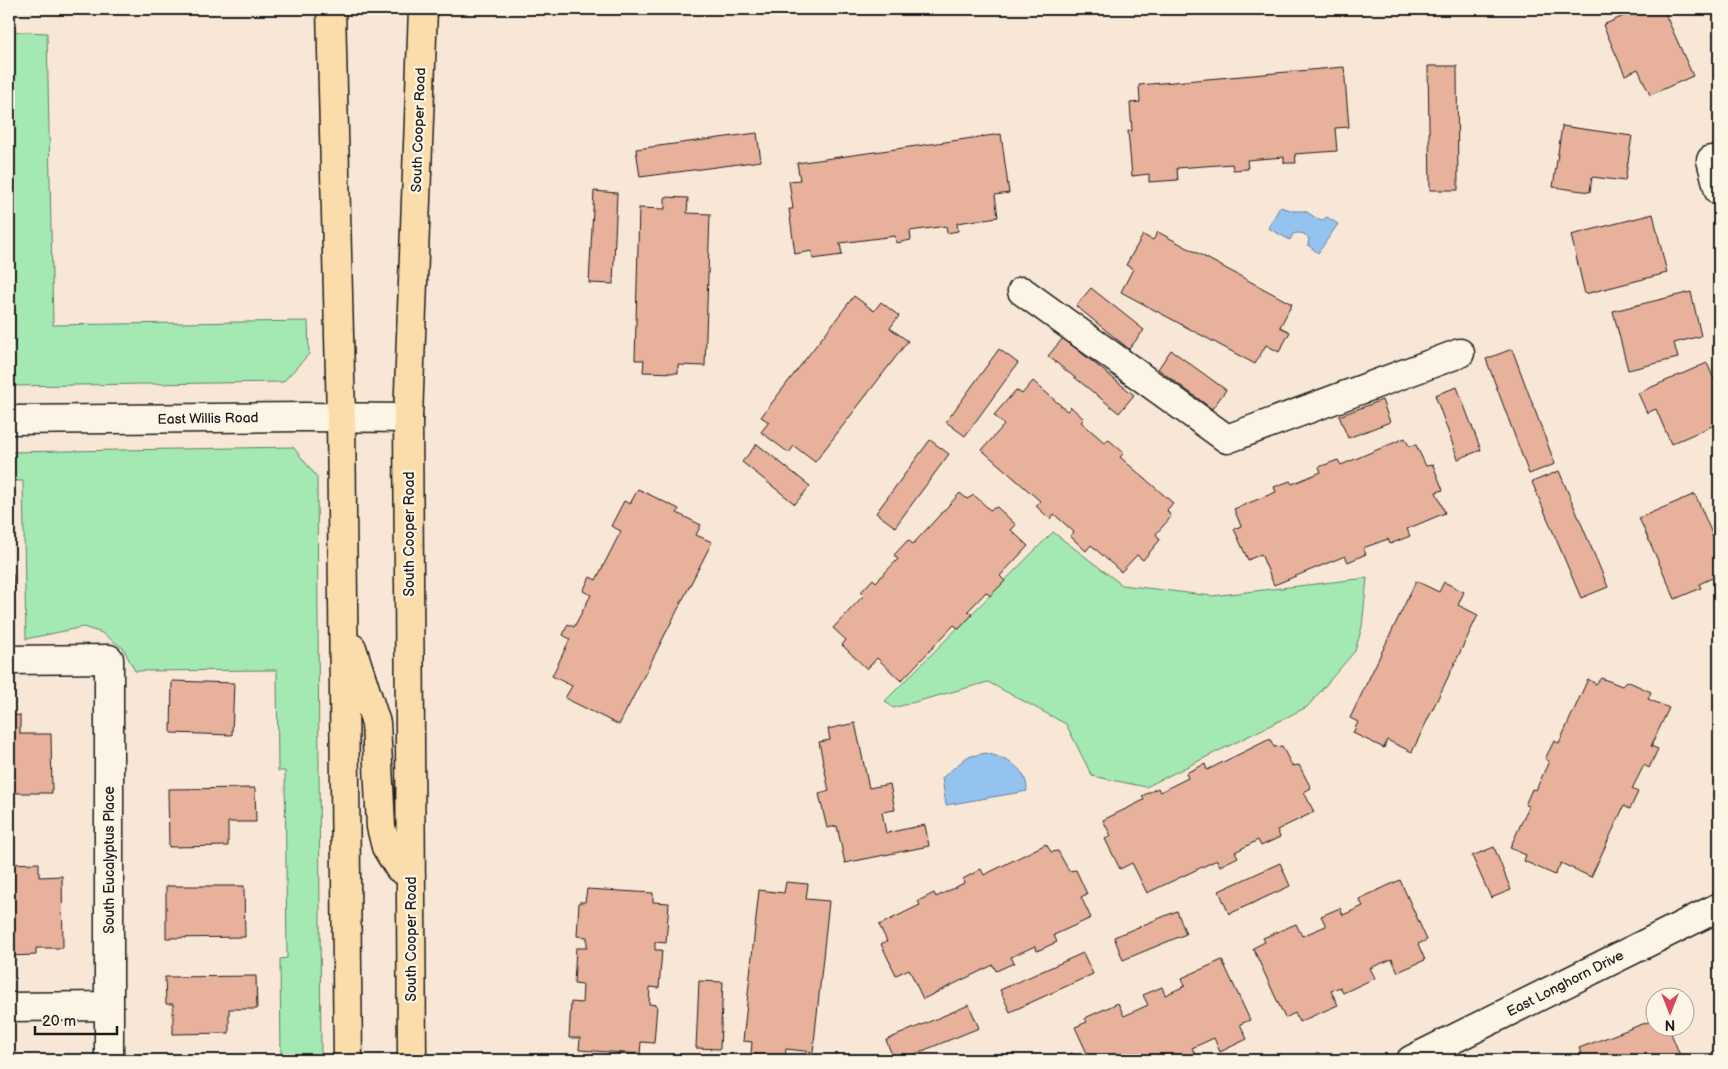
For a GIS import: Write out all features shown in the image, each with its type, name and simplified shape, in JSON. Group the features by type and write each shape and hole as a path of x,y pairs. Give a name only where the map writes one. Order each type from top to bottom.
{"main road":[{"path":"331,9 341,417 348,1060"},
{"name":"South Cooper Road","path":"412,1060 408,418 423,9"},
{"path":"343,621 376,723 381,827 386,847 399,868 411,875"}],"street":[{"path":"1711,160 1719,191"},
{"path":"1022,291 1227,439 1460,353"},
{"name":"East Willis Road","path":"9,420 408,418"},
{"name":"South Eucalyptus Place","path":"9,660 109,659 109,1060"},
{"name":"East Longhorn Drive","path":"1412,1060 1719,906"},
{"path":"9,1007 108,1006"}],"green space":[{"path":"9,31 47,33 53,325 308,321 309,354 283,382 9,386"},
{"path":"293,447 317,477 321,1060 281,1060 280,959 287,958 285,771 278,771 277,670 135,671 123,648 102,633 83,627 26,639 23,481 9,481 9,452"},
{"path":"1053,532 1122,585 1212,596 1367,578 1362,627 1355,651 1307,707 1146,787 1092,776 1066,724 988,682 893,708 885,701"}],"water":[{"path":"1280,207 1294,211 1305,211 1321,221 1327,217 1338,224 1318,253 1308,245 1309,239 1304,234 1293,234 1290,240 1268,228"},
{"path":"986,753 1008,761 1020,770 1024,776 1027,791 946,805 942,778 967,757"}],"building":[{"path":"1640,9 1663,9 1693,76 1650,95 1638,69 1625,75 1603,25"},
{"path":"1428,66 1457,66 1458,190 1430,190"},
{"path":"1344,67 1349,127 1335,128 1337,151 1295,154 1296,163 1284,163 1284,157 1247,160 1248,169 1233,170 1232,164 1177,168 1178,180 1149,182 1149,174 1132,176 1128,131 1132,131 1130,103 1140,102 1139,85"},
{"path":"1562,126 1632,136 1625,181 1592,177 1590,192 1553,187"},
{"path":"757,133 761,161 640,177 636,149"},
{"path":"1001,134 1009,193 995,195 998,217 957,223 958,231 947,233 946,226 910,231 911,240 896,243 895,236 840,243 842,255 813,259 812,251 795,254 789,209 793,209 789,181 800,180 797,163"},
{"path":"594,191 617,193 613,284 589,283"},
{"path":"665,197 688,198 687,213 710,214 705,366 678,365 678,373 643,372 644,360 635,360 639,208 665,209"},
{"path":"1653,214 1667,273 1585,294 1571,235"},
{"path":"1158,232 1292,304 1280,327 1290,332 1279,352 1266,345 1255,364 1121,292 1133,269 1126,265 1143,235 1153,240"},
{"path":"1091,288 1144,330 1129,349 1076,306"},
{"path":"1691,292 1701,336 1674,343 1678,358 1628,370 1613,311"},
{"path":"854,296 874,311 881,302 899,316 890,328 908,341 815,462 794,446 789,453 761,432 769,422 761,417"},
{"path":"1063,338 1134,395 1119,413 1048,356"},
{"path":"999,349 1018,363 965,436 946,422"},
{"path":"1512,349 1555,464 1529,474 1486,359"},
{"path":"1171,350 1226,390 1212,409 1158,369"},
{"path":"1707,363 1719,391 1719,423 1671,444 1656,409 1647,413 1638,393"},
{"path":"1033,381 1067,411 1071,407 1084,419 1081,422 1105,443 1108,439 1124,453 1120,457 1173,503 1167,510 1171,517 1156,534 1160,540 1143,560 1137,555 1121,572 1091,545 1086,551 1070,536 1074,532 1054,514 1050,519 1036,506 1040,501 982,450 1004,425 994,415 1016,390 1022,394"},
{"path":"1457,387 1481,450 1458,459 1435,395"},
{"path":"1382,400 1390,422 1348,438 1339,416"},
{"path":"1405,438 1409,446 1416,445 1426,466 1433,465 1443,490 1436,492 1445,513 1407,529 1410,536 1390,544 1388,539 1363,548 1366,554 1348,562 1345,556 1274,585 1261,554 1248,560 1234,529 1241,526 1234,509 1276,492 1274,487 1290,481 1292,484 1321,472 1319,467 1338,460 1341,465"},
{"path":"930,440 949,454 895,527 876,513"},
{"path":"757,444 810,486 795,504 742,462"},
{"path":"1559,471 1608,587 1581,598 1532,482"},
{"path":"1719,479 1719,494 1714,482"},
{"path":"638,489 679,509 677,513 701,525 696,535 712,542 619,725 565,698 572,686 552,676 570,639 563,635 568,624 574,627 591,595 583,591 590,577 596,580 621,531 611,526 624,501 630,504"},
{"path":"960,493 967,499 974,495 990,510 997,507 1016,525 1011,530 1028,546 1000,576 1005,581 990,596 986,592 968,611 972,615 959,629 954,625 901,681 877,658 867,669 842,645 846,640 833,628 864,595 861,592 873,579 876,582 898,559 894,555 908,540 913,544"},
{"path":"1695,494 1719,550 1719,575 1699,584 1701,588 1675,599 1639,518"},
{"path":"9,574 13,574 14,604 9,605"},
{"path":"1416,581 1439,592 1444,582 1464,592 1458,605 1478,615 1412,752 1387,740 1384,748 1353,733 1358,722 1350,718"},
{"path":"1601,678 1622,686 1627,681 1651,692 1648,699 1669,708 1651,746 1658,749 1649,768 1644,765 1632,789 1638,792 1630,809 1624,806 1591,877 1561,863 1555,875 1524,861 1526,855 1510,848 1529,806 1525,805 1532,789 1536,790 1549,761 1545,759 1554,741 1559,743 1588,679 1596,684"},
{"path":"172,681 234,683 232,735 171,733"},
{"path":"20,715 20,734 51,734 52,793 9,793 9,716"},
{"path":"855,723 869,788 890,784 895,810 882,812 886,833 925,825 929,846 845,863 837,826 827,828 819,794 829,791 819,742 830,740 828,729"},
{"path":"1270,739 1274,747 1282,746 1292,766 1299,765 1311,788 1304,792 1314,812 1277,830 1280,837 1261,846 1258,840 1235,852 1238,857 1220,866 1217,860 1147,893 1132,863 1120,869 1105,839 1111,836 1103,820 1144,800 1142,796 1158,788 1160,792 1188,778 1186,773 1205,764 1207,770"},
{"path":"255,788 256,822 228,822 228,846 169,847 168,789"},
{"path":"1046,844 1051,852 1058,851 1069,871 1076,870 1087,894 1081,897 1091,918 1054,935 1057,942 1037,951 1035,946 1011,957 1014,963 996,971 993,965 923,999 909,969 896,975 881,944 887,941 879,925 920,905 918,901 934,893 936,897 964,883 963,879 981,869 984,875"},
{"path":"1494,847 1511,890 1491,898 1472,856"},
{"path":"39,863 39,877 62,876 63,948 36,948 36,955 9,956 9,864"},
{"path":"1280,863 1290,886 1229,914 1219,891"},
{"path":"1400,880 1427,940 1418,944 1425,960 1398,972 1392,959 1370,968 1375,978 1343,993 1340,987 1331,991 1338,1005 1299,1022 1295,1013 1285,1018 1253,948 1265,942 1263,938 1296,924 1302,936 1326,926 1321,916 1340,908 1343,915 1363,906 1359,899"},
{"path":"786,882 808,884 806,899 829,901 813,1052 786,1049 785,1058 751,1054 752,1042 743,1041 759,890 784,893"},
{"path":"166,886 244,886 245,937 166,938"},
{"path":"587,889 653,893 653,902 669,903 666,943 655,942 655,950 662,950 659,988 650,987 649,1004 657,1005 654,1043 641,1042 640,1054 579,1050 580,1038 569,1038 571,1002 582,1003 583,985 574,984 576,948 587,948 587,937 577,936 579,902 585,902"},
{"path":"1177,911 1186,934 1123,960 1114,937"},
{"path":"1083,953 1093,974 1010,1012 1000,990"},
{"path":"1222,960 1250,1020 1240,1024 1247,1039 1220,1052 1214,1038 1192,1048 1197,1058 1191,1060 1090,1060 1075,1027 1087,1022 1085,1018 1118,1003 1124,1016 1148,1005 1143,995 1162,987 1165,995 1185,986 1182,978"},
{"path":"256,976 257,1009 229,1009 229,1033 173,1034 173,1004 166,1004 165,977"},
{"path":"699,981 723,982 720,1049 696,1048"},
{"path":"969,1005 979,1028 900,1060 894,1060 886,1040"},
{"path":"1646,1023 1646,1036 1672,1036 1682,1060 1584,1060 1579,1048"},
{"path":"1072,1053 1075,1060 1056,1060"}]}
